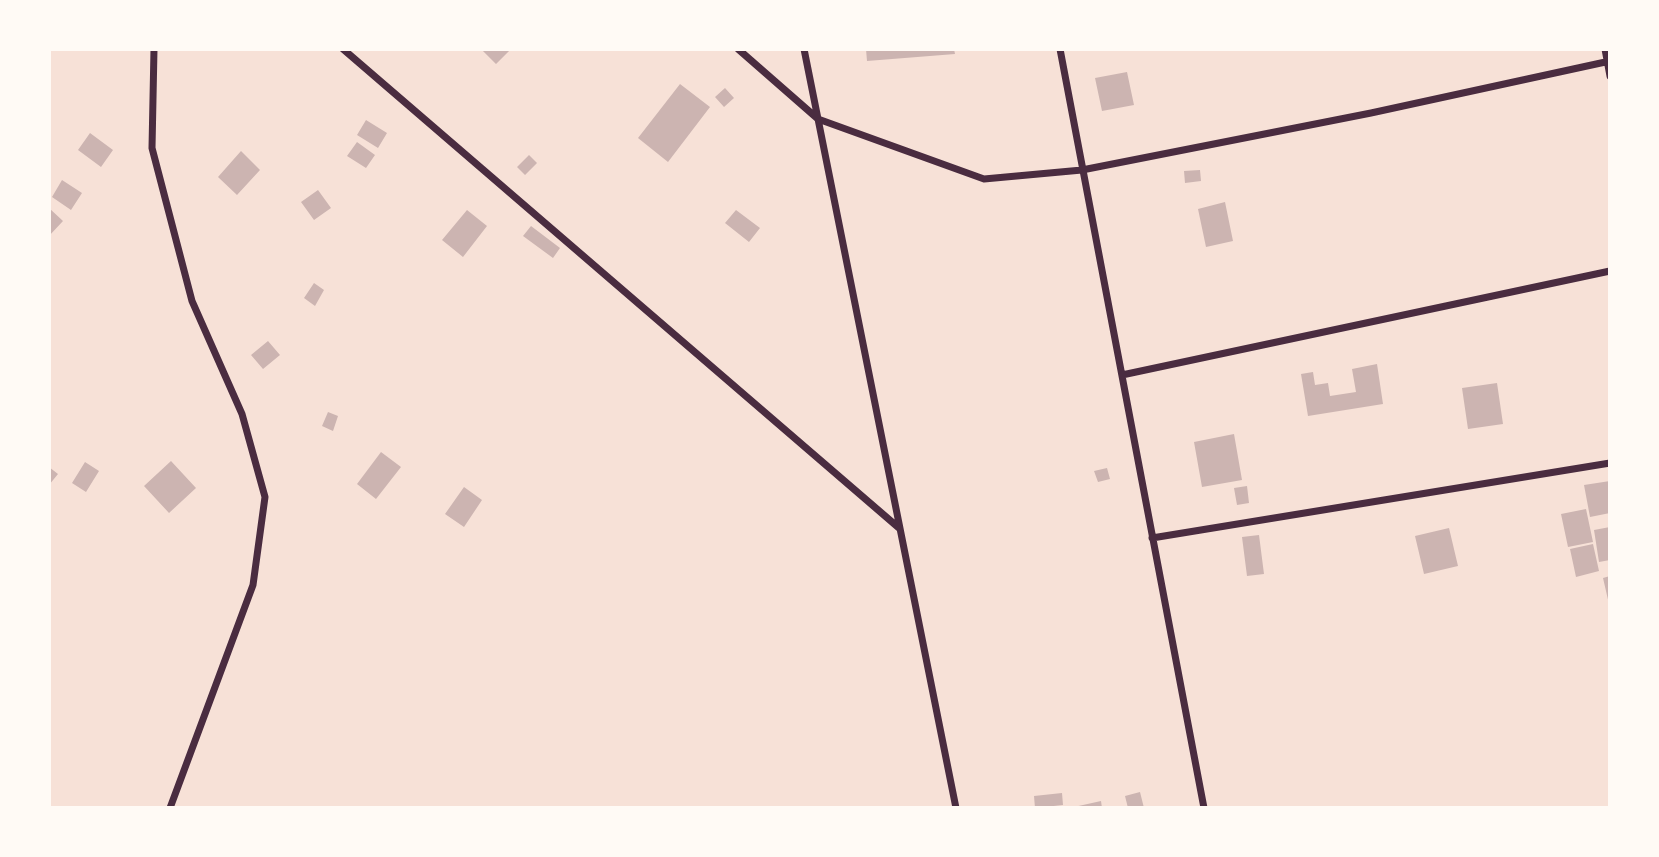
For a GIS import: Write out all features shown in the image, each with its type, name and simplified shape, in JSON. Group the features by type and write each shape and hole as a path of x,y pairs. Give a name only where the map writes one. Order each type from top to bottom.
{"street":[{"path":"154,49 152,148 192,301 242,414 265,498 253,585 170,808"},
{"path":"342,49 900,529"},
{"path":"738,49 818,120 984,179 1082,170 1371,113 1609,61"},
{"path":"804,49 956,808"},
{"path":"1060,49 1204,808"},
{"path":"1605,49 1610,76"},
{"path":"1122,375 1610,271"},
{"path":"1152,538 1610,463"}],"building":[{"path":"481,49 511,49 496,64"},
{"path":"866,49 954,49 955,54 867,61"},
{"path":"1127,72 1134,105 1102,111 1095,78"},
{"path":"680,84 710,107 668,162 638,138"},
{"path":"725,88 734,98 724,107 715,97"},
{"path":"366,120 387,133 378,148 357,135"},
{"path":"90,133 113,150 101,167 78,150"},
{"path":"357,142 375,155 366,168 347,156"},
{"path":"241,151 260,170 237,195 218,177"},
{"path":"529,155 537,163 525,175 517,167"},
{"path":"1200,170 1201,181 1185,183 1184,171"},
{"path":"62,180 82,193 71,210 52,197"},
{"path":"318,190 331,208 314,220 301,202"},
{"path":"1225,202 1233,241 1206,247 1198,209"},
{"path":"49,208 63,221 49,236"},
{"path":"467,210 487,226 463,257 442,240"},
{"path":"736,210 760,228 749,242 725,223"},
{"path":"531,226 560,248 553,258 523,236"},
{"path":"314,283 324,290 315,306 304,298"},
{"path":"268,341 280,355 263,369 251,355"},
{"path":"1377,364 1383,404 1308,416 1301,374 1313,372 1315,385 1328,383 1330,396 1356,392 1352,369"},
{"path":"1497,383 1503,424 1468,429 1462,388"},
{"path":"328,412 338,416 333,431 322,426"},
{"path":"1234,434 1242,480 1202,487 1194,442"},
{"path":"381,452 401,467 376,499 357,484"},
{"path":"171,461 196,488 169,513 144,486"},
{"path":"85,462 99,471 86,492 72,483"},
{"path":"49,467 58,474 49,485"},
{"path":"1107,468 1110,479 1098,482 1094,471"},
{"path":"1610,481 1610,513 1590,517 1584,485"},
{"path":"1247,486 1249,503 1237,505 1234,488"},
{"path":"464,487 482,500 464,527 445,514"},
{"path":"1586,509 1593,542 1568,547 1561,514"},
{"path":"1610,527 1610,560 1599,562 1594,530"},
{"path":"1449,528 1458,566 1424,574 1415,536"},
{"path":"1259,535 1264,574 1247,576 1242,537"},
{"path":"1593,544 1599,571 1576,577 1570,549"},
{"path":"1610,576 1610,604 1609,604 1603,578"},
{"path":"1140,792 1144,808 1128,808 1125,796"},
{"path":"1062,793 1063,805 1035,808 1034,796"},
{"path":"1101,801 1102,808 1074,808 1074,807"}]}
